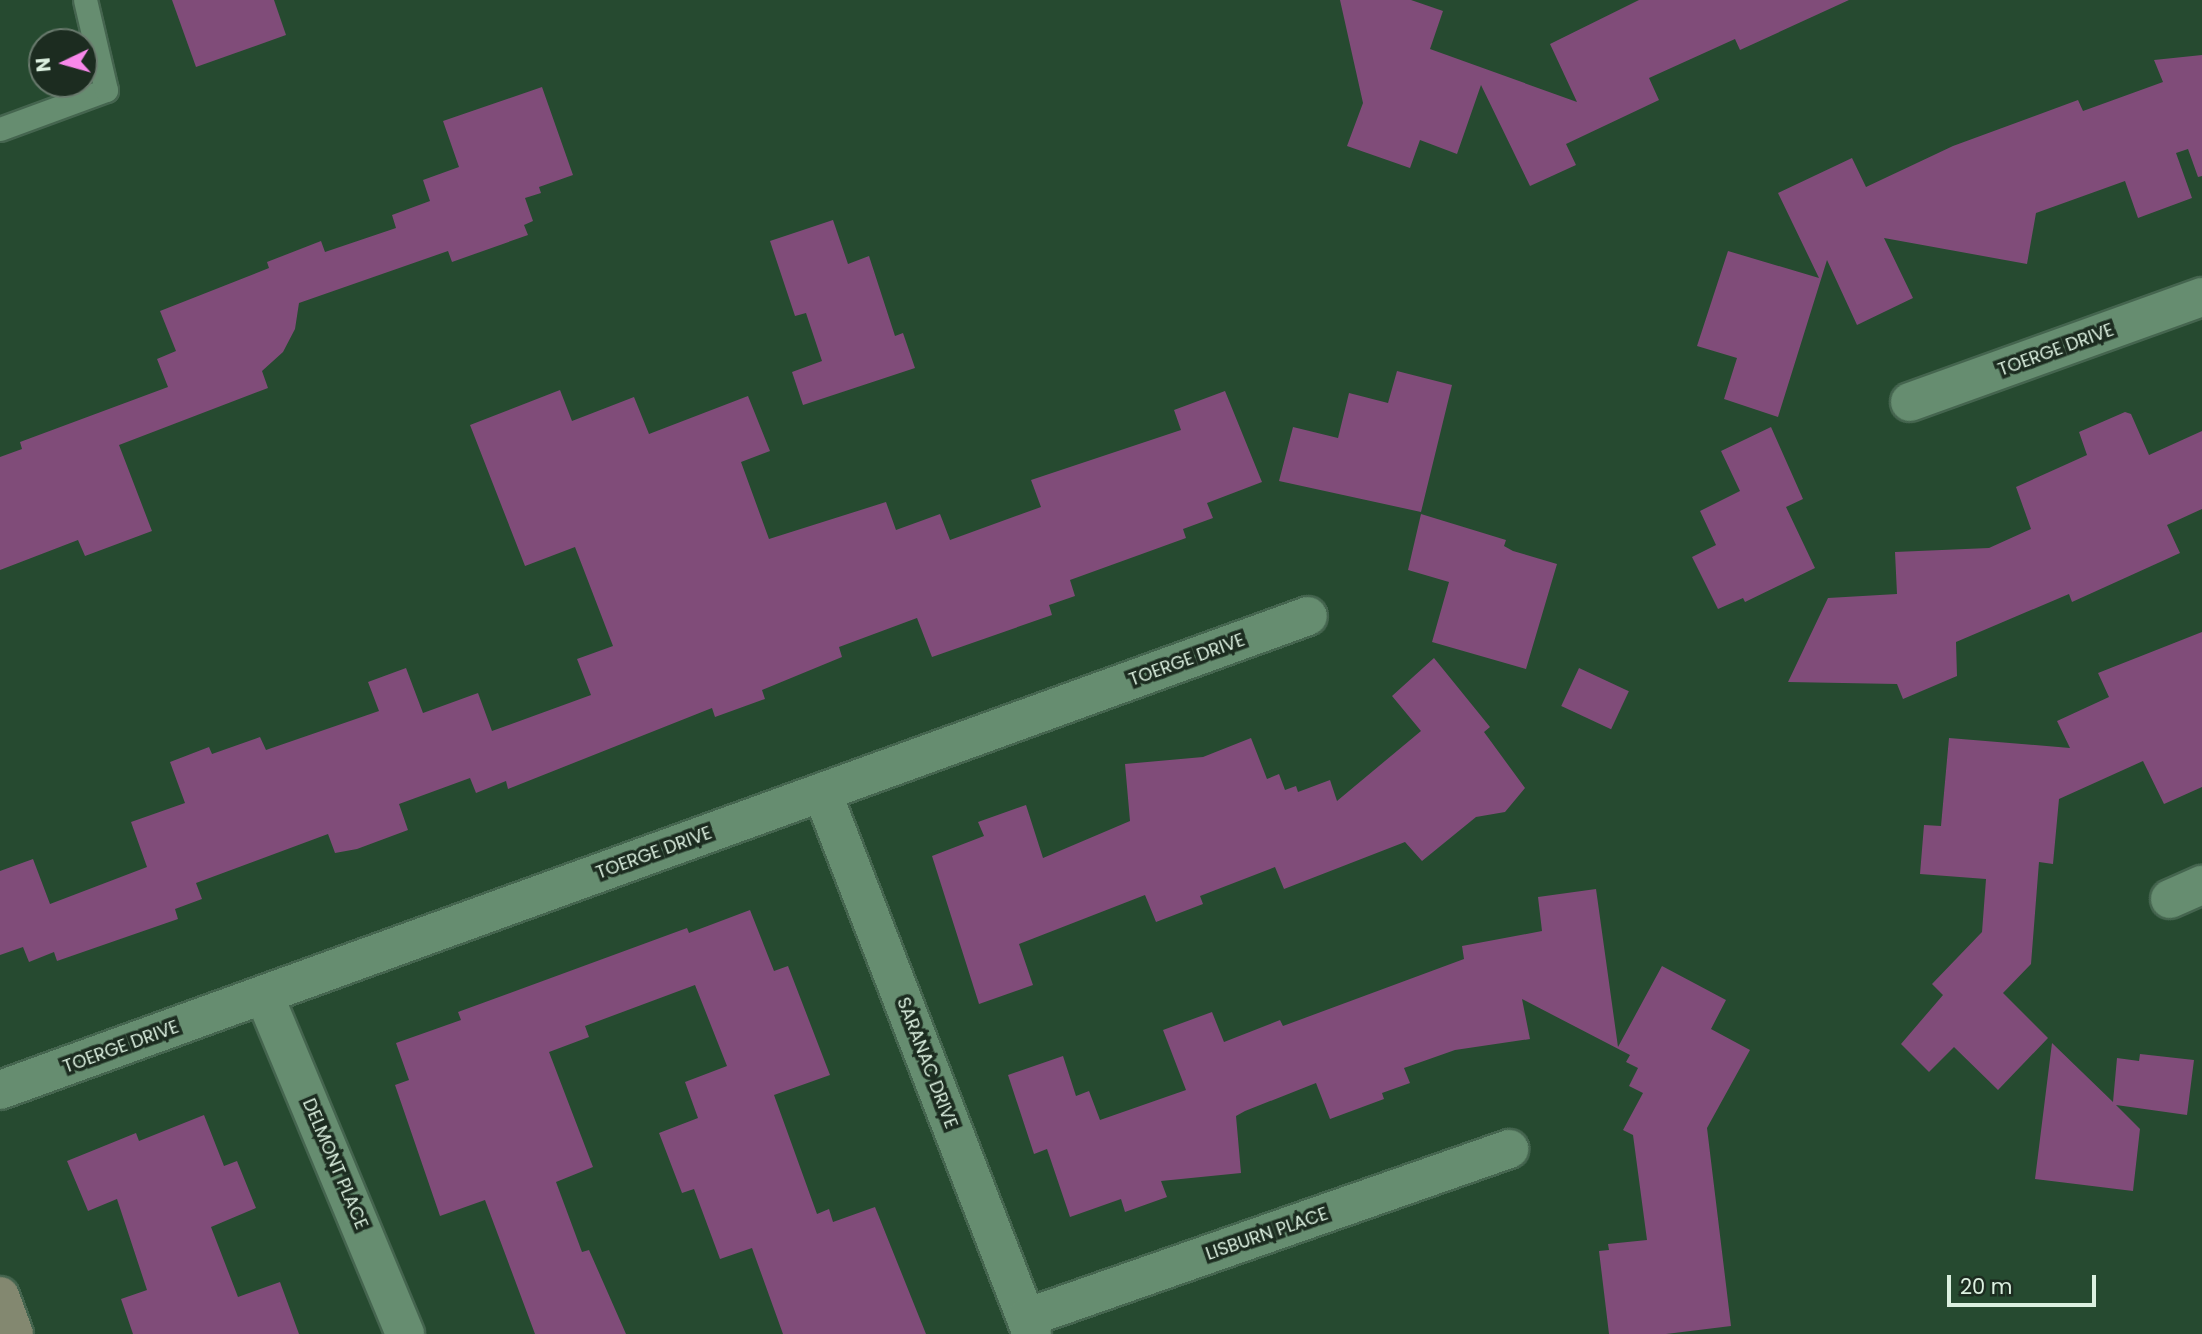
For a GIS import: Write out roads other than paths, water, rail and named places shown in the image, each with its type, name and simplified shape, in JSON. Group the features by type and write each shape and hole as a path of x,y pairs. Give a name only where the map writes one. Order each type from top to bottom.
{"main road":[{"path":"0,1296 14,1334"}],"street":[{"name":"TOERGE DRIVE","path":"1910,402 2202,297"},
{"name":"TOERGE DRIVE","path":"0,1090 1308,617"},
{"name":"SARANAC DRIVE","path":"822,792 1029,1326"},
{"name":"DELMONT PLACE","path":"264,995 405,1334"},
{"name":"LISBURN PLACE","path":"1029,1326 1508,1149"}],"lane":[{"path":"0,129 106,90 85,0"}]}
